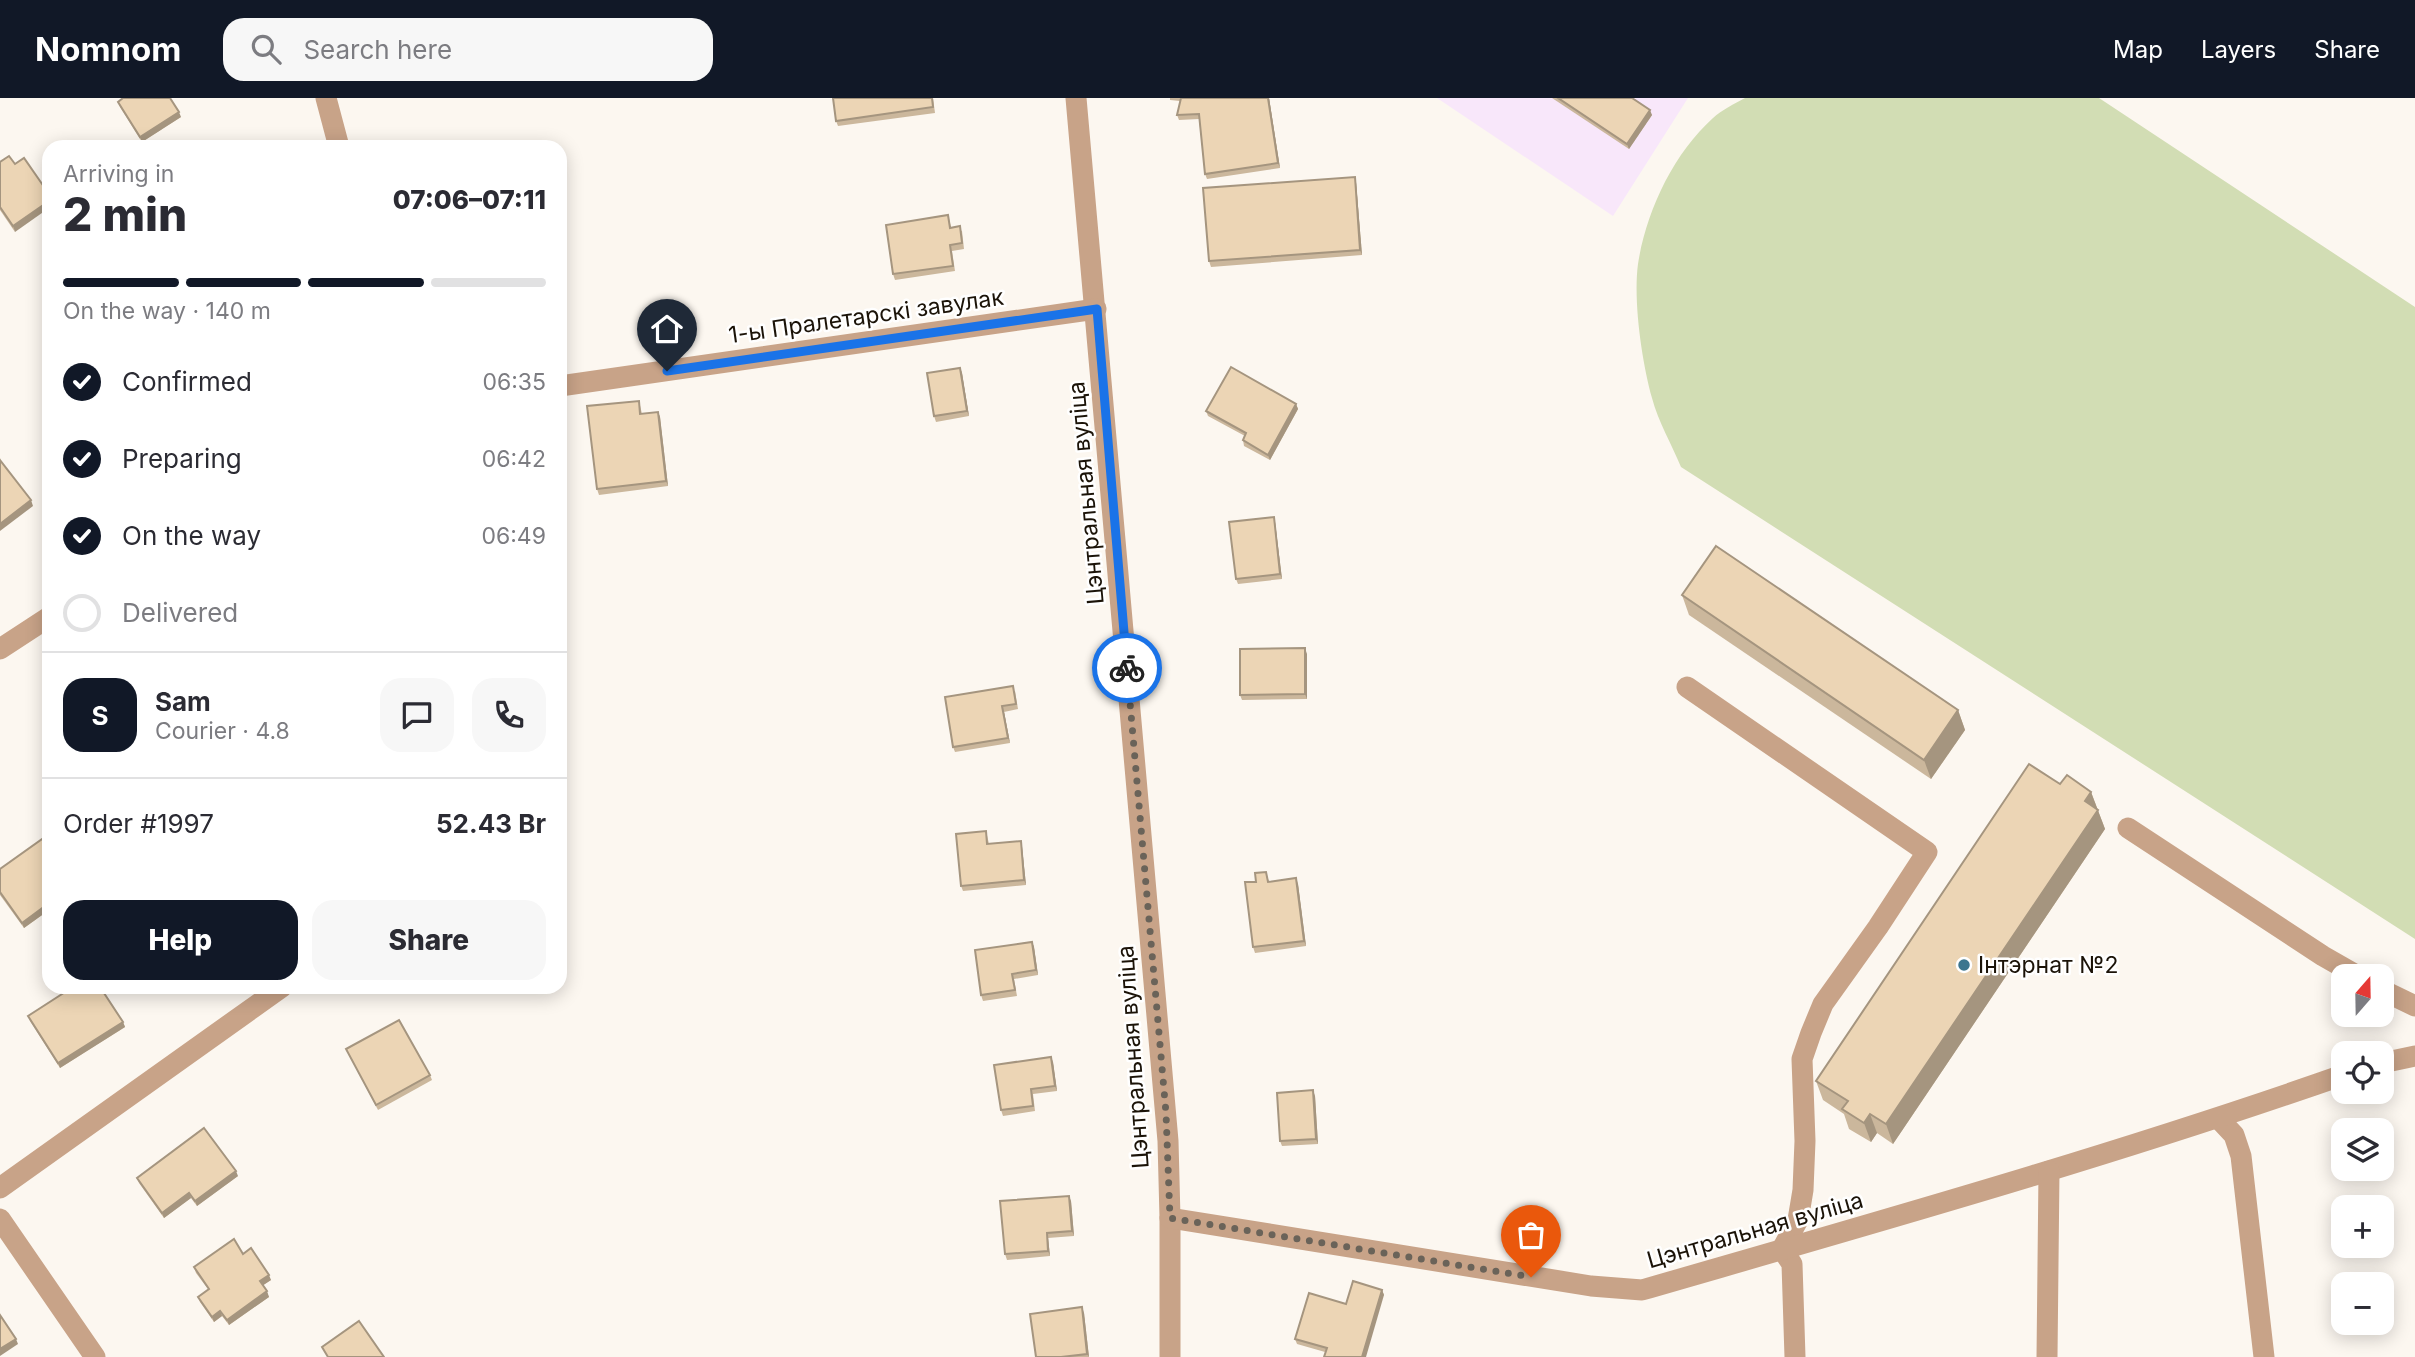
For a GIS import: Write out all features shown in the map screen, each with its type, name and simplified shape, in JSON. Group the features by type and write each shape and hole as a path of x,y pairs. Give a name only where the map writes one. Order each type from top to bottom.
{"street":[{"path":"326,98 337,140"},
{"name":"Цэнтральная вуліца","path":"1076,98 1097,309 1161,1058 1170,1218 1170,1357"},
{"name":"1-ы Пралетарскі завулак","path":"567,385 1097,309"},
{"path":"0,649 42,622"},
{"path":"1687,687 1927,852 1823,1004 1802,1059 1805,1141 1803,1190 1798,1220 1782,1249 1792,1264 1795,1357"},
{"path":"2128,828 2337,964"},
{"path":"0,1188 269,994"},
{"path":"2394,996 2415,1006"},
{"path":"2394,1060 2415,1056"},
{"name":"Цэнтральная вуліца","path":"1170,1218 1591,1286 1642,1290 2049,1171 2219,1119 2331,1079"},
{"path":"2219,1119 2234,1135 2241,1156 2264,1357"},
{"path":"2047,1357 2049,1171"},
{"path":"0,1219 95,1357"}],"shaded area":[{"path":"1437,98 1688,98 1613,216"}],"green space":[{"path":"1745,98 2099,98 2415,307 2415,939 1681,467 1658,415 1648,383 1638,313 1638,264 1647,224 1674,166 1713,118"}],"building":[{"path":"123,98 170,98 179,112 140,137 118,102"},
{"path":"833,98 932,98 933,107 836,121"},
{"path":"1181,98 1268,98 1278,163 1205,174 1199,114 1177,115"},
{"path":"1558,98 1632,98 1650,110 1627,144"},
{"path":"9,156 15,164 24,158 42,184 42,206 13,226 0,207 0,162"},
{"path":"1355,177 1360,250 1209,261 1203,188"},
{"path":"948,215 950,228 960,226 962,243 950,245 953,266 893,274 886,225"},
{"path":"1231,367 1296,404 1268,455 1243,440 1246,433 1206,411"},
{"path":"960,368 967,411 934,416 927,373"},
{"path":"639,401 640,414 658,412 666,481 597,489 587,406"},
{"path":"0,460 31,500 0,524"},
{"path":"1274,517 1280,574 1236,579 1229,522"},
{"path":"1716,546 1958,710 1924,760 1682,595"},
{"path":"1305,648 1305,694 1240,695 1240,649"},
{"path":"1013,686 1016,704 1002,706 1008,738 953,747 945,697"},
{"name":"Інтэрнат №2","path":"2029,764 2060,784 2067,775 2091,792 2085,801 2098,810 1886,1124 1870,1114 1864,1123 1842,1109 1848,1101 1816,1081"},
{"path":"986,831 987,844 1021,841 1024,880 961,886 956,834"},
{"path":"42,839 42,908 22,923 0,892 0,869"},
{"path":"1266,872 1268,882 1296,878 1304,941 1253,947 1245,882 1256,882 1255,873"},
{"path":"1032,942 1036,970 1012,974 1015,990 981,995 975,950"},
{"path":"62,994 105,994 123,1022 58,1063 28,1016"},
{"path":"399,1020 430,1075 376,1105 346,1049"},
{"path":"1051,1057 1055,1086 1031,1089 1033,1106 1001,1110 994,1065"},
{"path":"1313,1090 1316,1139 1280,1141 1277,1093"},
{"path":"204,1128 236,1171 195,1201 189,1193 162,1213 137,1178"},
{"path":"1069,1196 1072,1231 1047,1233 1048,1251 1005,1254 1000,1201"},
{"path":"234,1239 243,1254 251,1248 269,1275 260,1281 267,1291 227,1320 220,1311 212,1317 198,1297 209,1289 194,1267"},
{"path":"1353,1281 1382,1290 1362,1357 1324,1357 1327,1348 1295,1339 1309,1293 1346,1304"},
{"path":"1082,1307 1087,1354 1036,1357 1030,1314"},
{"path":"0,1315 16,1339 0,1349"},
{"path":"359,1321 384,1357 328,1357 322,1347"}],"way so far":[{"path":"1127,668 1166,1113 1170,1218 1531,1277"}],"place":[{"name":"Інтэрнат №2","path":"1964,965"}],"route":[{"path":"667,371 1097,309 1127,668"}]}
